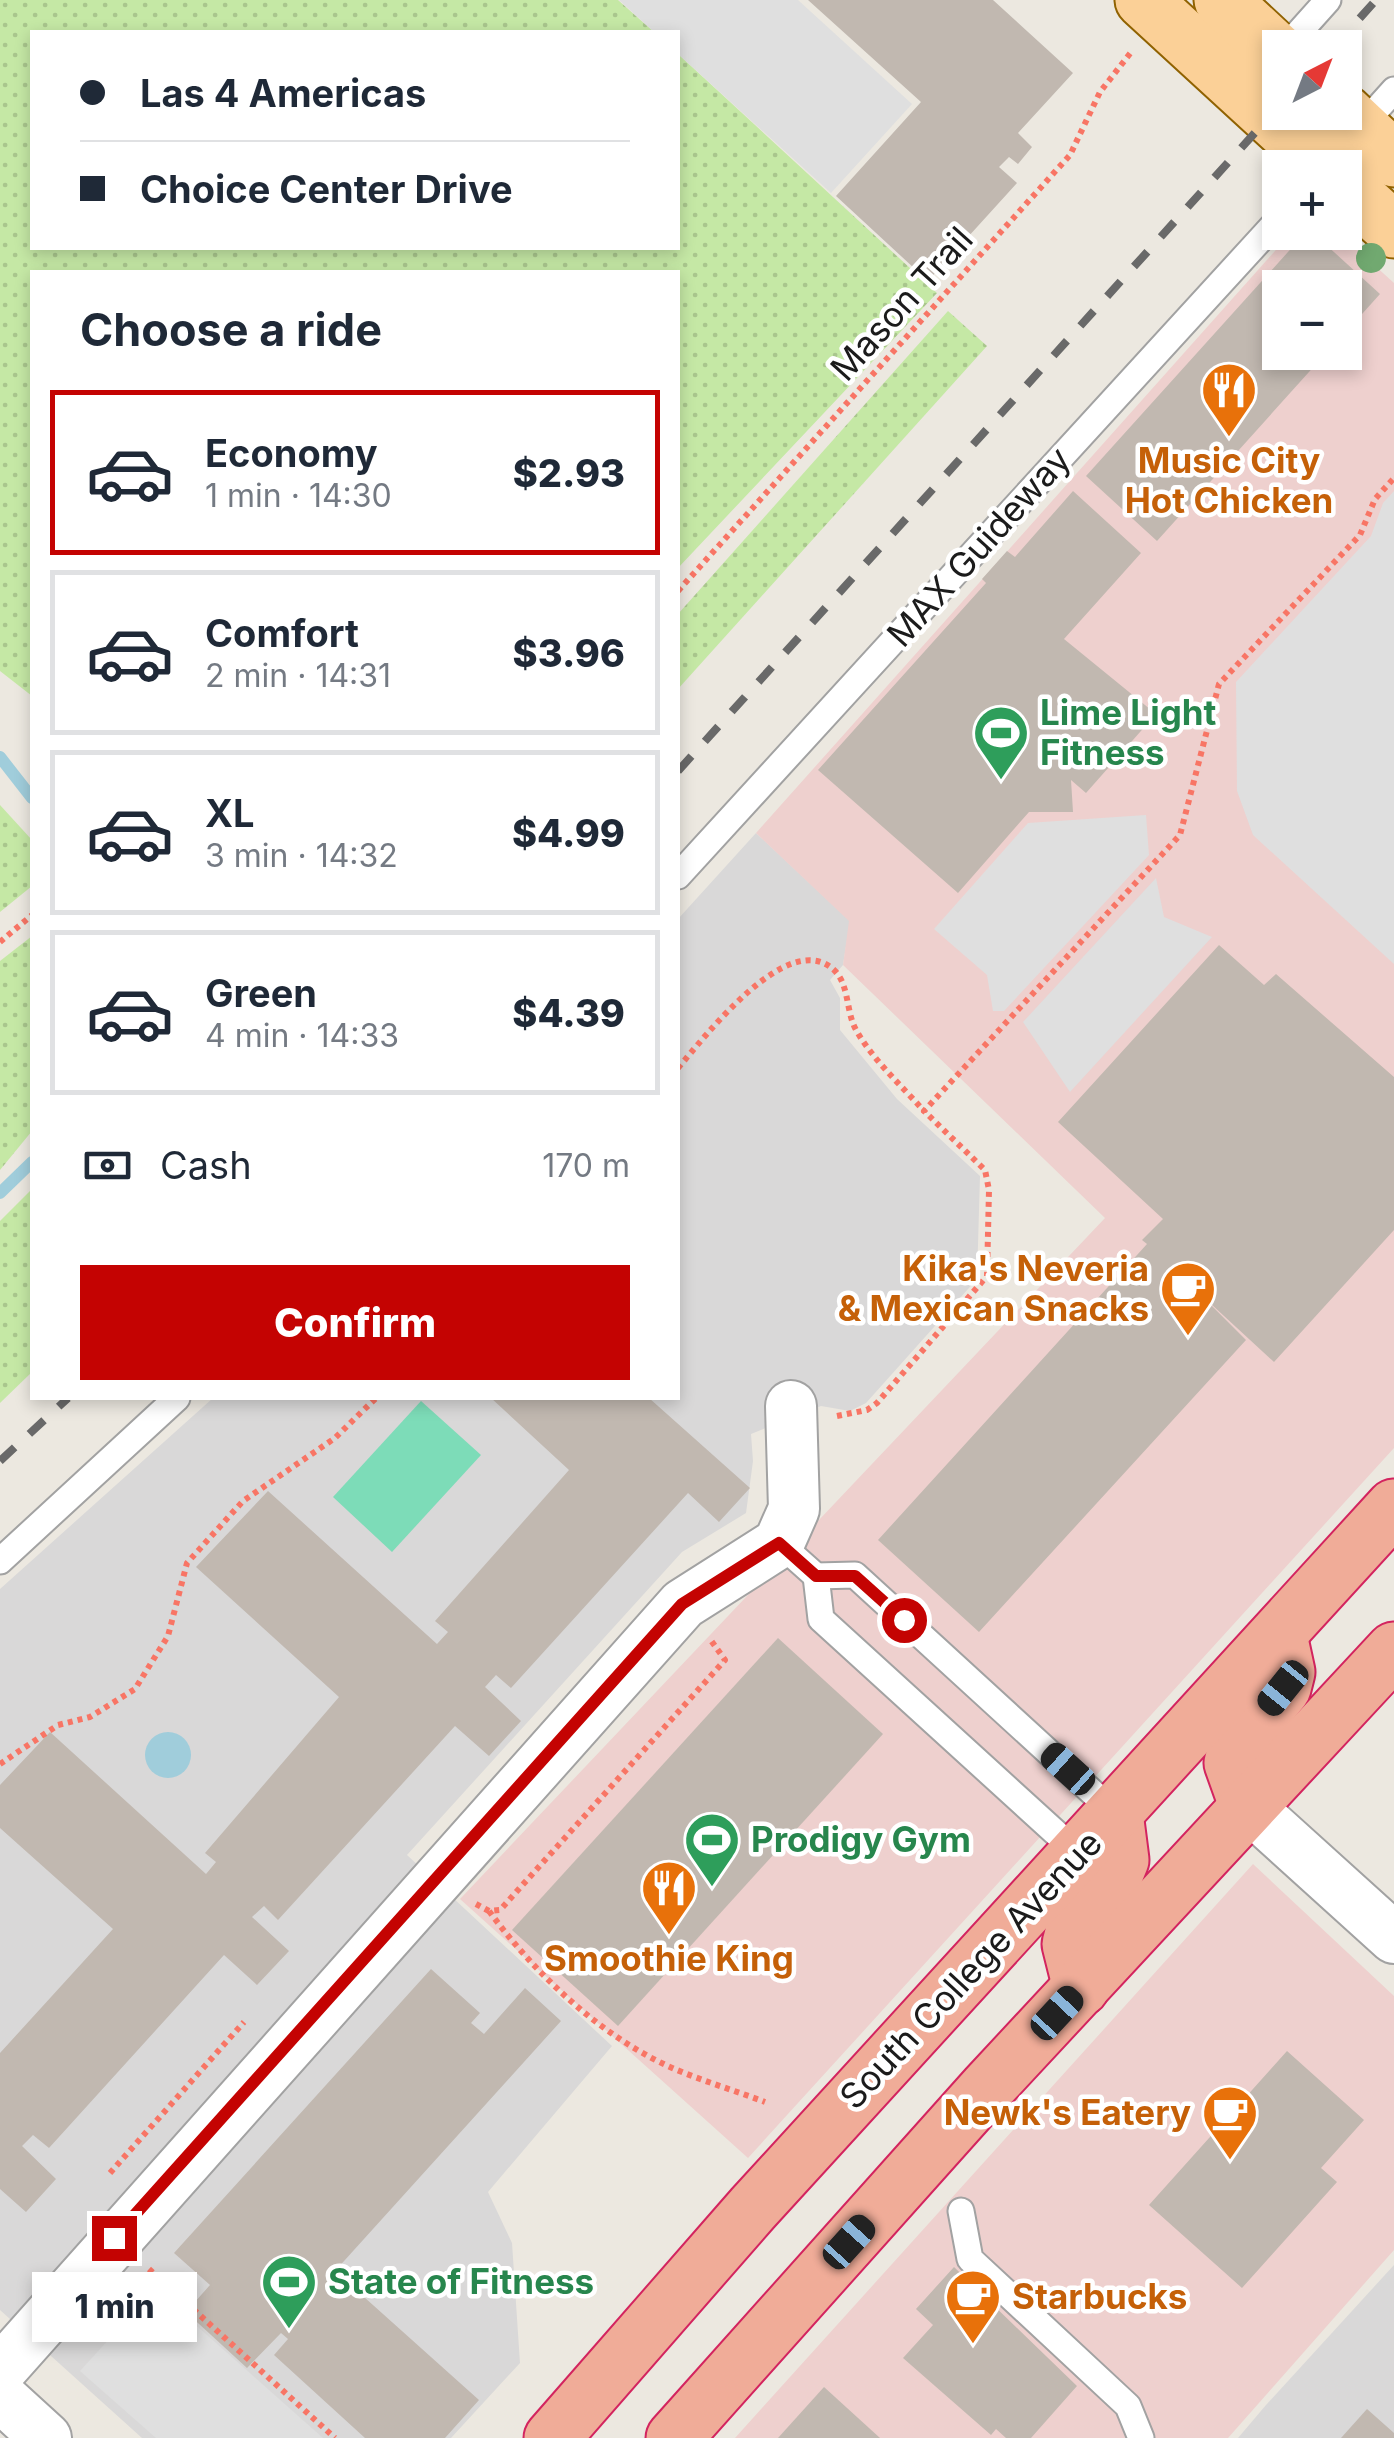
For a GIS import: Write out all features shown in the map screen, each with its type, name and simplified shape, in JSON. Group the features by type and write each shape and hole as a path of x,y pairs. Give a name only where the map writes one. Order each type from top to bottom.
{"highway":[{"name":"South College Avenue","path":"552,2438 753,2208 1394,1507"},
{"path":"1247,1805 1232,1763 1238,1743 1283,1688 1288,1672 1279,1635"},
{"path":"674,2438 1247,1805 1394,1650"},
{"path":"1081,1988 1070,1944 1074,1929 1114,1877 1121,1860 1115,1813"}],"main road":[{"path":"1222,0 1262,37"},
{"path":"1144,19 1352,142"},
{"path":"1362,201 1394,230"}],"street":[{"path":"0,2370 682,1604 779,1543 794,1509 806,1412"},
{"path":"1247,1805 1394,1938"},
{"path":"0,2396 46,2438"}],"lane":[{"path":"1301,30 1328,0"},
{"name":"MAX Guideway","path":"680,874 1262,238"},
{"path":"0,1561 175,1400"},
{"path":"779,1543 816,1576 855,1576 1115,1813"},
{"path":"816,1576 820,1619 1078,1854"},
{"path":"961,2212 970,2259 1128,2406 1141,2438"}],"path":[{"name":"Mason Trail","path":"680,589 1070,155 1100,92 1144,19"},
{"path":"924,1110 1180,836 1219,684 1360,535 1375,499 1394,478"},
{"path":"0,942 30,917"},
{"path":"680,1066 747,992 791,964 825,964 837,972 845,988 856,1028 924,1110 985,1170 989,1190 985,1282 877,1402 849,1416 806,1412"},
{"path":"0,1764 58,1726 90,1716 135,1689 168,1636 187,1563 244,1501 335,1438 374,1400"},
{"path":"489,1911 500,1910 725,1660 700,1626"},
{"path":"468,1900 489,1911 514,1944 612,2035 674,2069 765,2102"},
{"path":"141,2262 335,2438"}],"shaded area":[{"path":"619,0 798,0 912,104 831,193 680,56 680,30 652,30"},
{"path":"1276,250 1358,250 1394,283 1394,1448 748,2158 460,1899 1105,1218 843,965 849,921 756,833"},
{"path":"1394,491 1394,964 1253,835 1237,791 1236,682 1371,536 1383,503"},
{"path":"1146,815 1149,855 1004,1011 993,1011 987,975 934,929 1028,823"},
{"path":"756,833 850,921 843,965 830,980 840,998 840,1030 897,1099 980,1176 977,1279 866,1403 850,1411 821,1406 751,1434 753,1461 746,1513 682,1552 407,1855 612,2046 488,2192 512,2243 520,2363 451,2438 142,2438 0,2310 0,1589 211,1400 680,1400 680,917"},
{"path":"1156,878 1164,917 1212,937 1070,1092 1023,1022"},
{"path":"1253,1864 1394,1996 1394,2250 1228,2438 735,2438"},
{"path":"1394,2265 1394,2438 1238,2438 1266,2405"},
{"path":"155,2289 323,2438 156,2438 80,2371"}],"green space":[{"path":"0,0 618,0 652,30 30,30 30,250 680,250 680,56 937,293 680,566 680,270 30,270 30,694 0,671"},
{"path":"948,311 987,346 680,687 680,612"},
{"path":"0,805 30,838 30,888 0,912"},
{"path":"30,938 30,1133 0,1170 0,961"},
{"path":"30,1191 30,1374 0,1403 0,1221"},
{"path":"421,1401 481,1455 392,1552 333,1497"}],"water":[{"path":"168,1732 184,1739 191,1755 184,1771 168,1778 152,1771 145,1755 152,1739"}],"building":[{"path":"808,0 993,0 1073,73 1018,133 1032,147 1018,164 1009,157 999,167 1017,183 928,281 836,196 921,102"},
{"path":"1290,250 1332,250 1354,270 1272,270"},
{"path":"1362,278 1380,294 1362,314"},
{"path":"1262,281 1262,370 1311,370 1157,541 1086,476"},
{"path":"1073,491 1141,553 1064,639 1156,714 1086,793 1071,780 1073,812 1029,812 958,893 818,770 986,583 982,579 1007,551 1015,557"},
{"path":"1219,945 1264,985 1276,974 1394,1077 1394,1230 1274,1362 1198,1292 1246,1340 979,1632 878,1540 1147,1244 1142,1240 1163,1219 1058,1122"},
{"path":"493,1400 651,1400 750,1488 719,1522 688,1493 511,1688 496,1675 485,1687 521,1721 489,1756 455,1726 278,1920 264,1906 252,1917 289,1951 257,1985 224,1955 49,2148 33,2135 22,2146 56,2179 26,2212 0,2189 0,2053 113,1929 0,1828 0,1785 50,1732 206,1874 216,1862 205,1853 339,1697 196,1567 268,1491 437,1644 448,1632 435,1621 569,1470"},
{"path":"778,1638 883,1734 618,2026 512,1930"},
{"path":"431,1969 480,2013 471,2023 484,2034 525,1988 561,2021 335,2271 479,2400 445,2438 365,2438 274,2355 288,2339 281,2333 247,2368 186,2312 210,2285 174,2253"},
{"path":"1287,2051 1364,2120 1321,2168 1337,2182 1242,2288 1149,2205"},
{"name":"Starbucks","path":"954,2267 1077,2386 1031,2438 1006,2438 996,2429 991,2435 903,2358 933,2325 916,2309"},
{"path":"824,2387 880,2438 778,2438"},
{"path":"1367,2409 1394,2433 1394,2438 1341,2438"}],"waterway":[{"path":"0,757 30,795"},
{"path":"0,1193 30,1164"}],"railway":[{"path":"1349,30 1376,0"},
{"path":"680,769 1262,125"},
{"path":"0,1461 66,1400"}],"place":[{"name":"Music City Hot Chicken","path":"1229,439"},
{"name":"Lime Light Fitness","path":"1001,782"},
{"name":"Kika's Neveria & Mexican Snacks","path":"1188,1338"},
{"name":"Prodigy Gym","path":"712,1889"},
{"name":"Smoothie King","path":"669,1937"},
{"name":"Newk's Eatery","path":"1230,2162"},
{"name":"State of Fitness","path":"289,2331"},
{"name":"Starbucks","path":"973,2346"}],"route":[{"path":"114,2238 682,1604 779,1543 816,1576 855,1576 904,1620"}]}
